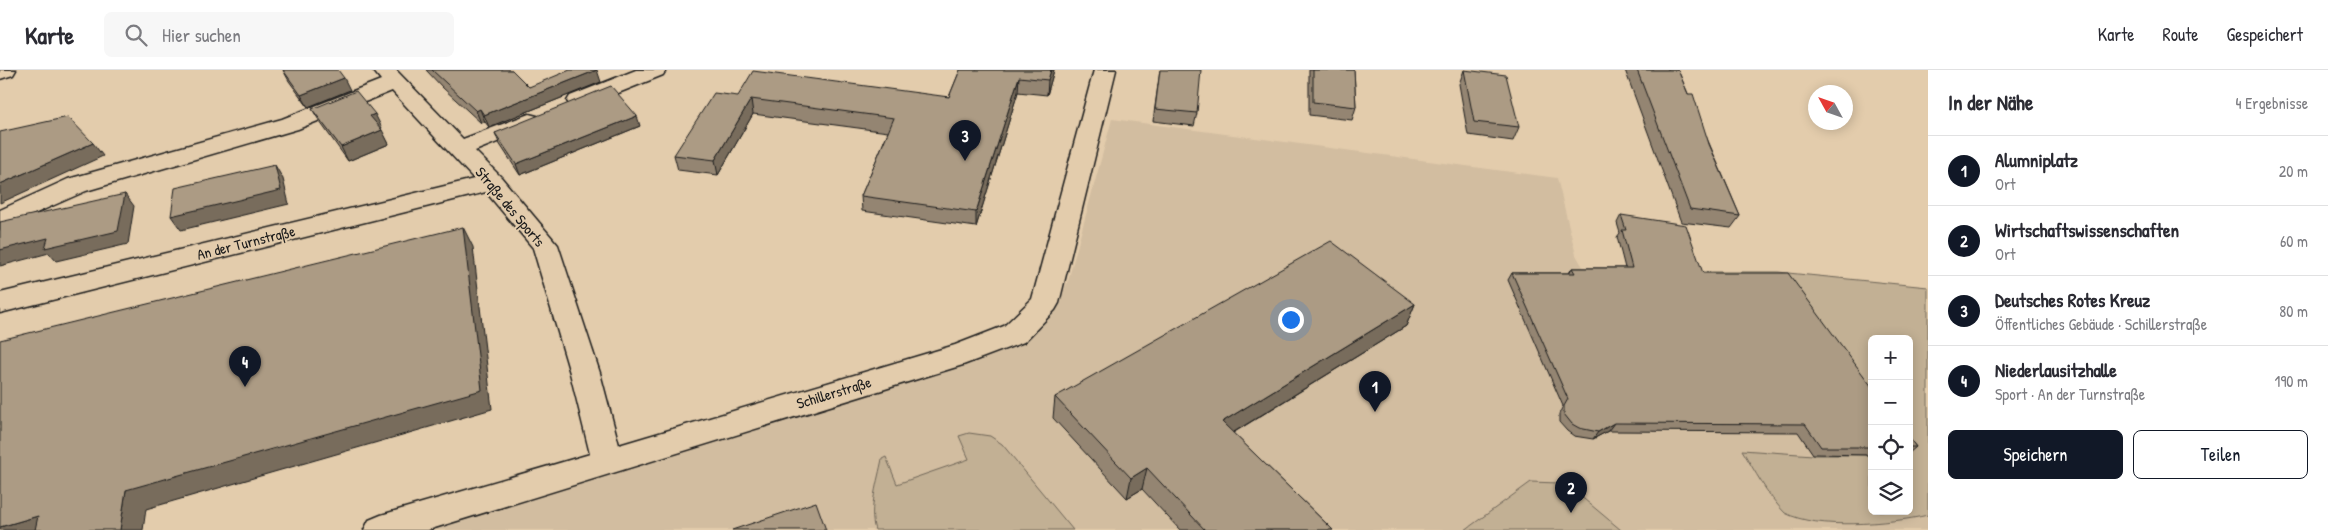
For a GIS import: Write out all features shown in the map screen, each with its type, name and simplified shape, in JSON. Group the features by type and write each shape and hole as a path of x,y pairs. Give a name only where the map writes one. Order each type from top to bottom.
{"street":[{"path":"0,72 5,70"},
{"path":"459,149 655,70"},
{"name":"Schillerstraße","path":"381,530 962,354 1014,334 1045,303 1105,70"},
{"path":"0,220 77,185 290,124 390,76"},
{"name":"Straße des Sports","path":"390,76 492,183 545,245 580,355 607,461"},
{"name":"An der Turnstraße","path":"0,304 492,183"}],"shaded area":[{"path":"1112,119 1557,178 1576,255 1586,272 1778,272 1928,287 1928,530 416,530 1024,339 1051,315 1068,281"},
{"path":"1586,272 1778,272 1928,287 1928,515 1893,521 1854,524 1816,522 1785,513 1762,483 1742,450 1813,455 1868,455 1868,515 1913,515 1913,335 1868,335 1868,401"},
{"path":"969,433 990,436 1002,444 1073,530 875,530 873,504 882,459 886,457 897,484 969,459 959,436"},
{"path":"1531,482 1558,483 1572,489 1621,530 1465,530"}],"building":[{"path":"283,70 338,70 344,78 301,95"},
{"path":"432,70 512,70 529,87 570,70 597,70 484,115 480,109 476,111"},
{"path":"960,70 1051,70 1048,80 1019,77 976,212 861,196 894,118 751,99 715,160 674,155 714,93 738,96 753,71 949,97"},
{"path":"1160,70 1201,70 1197,113 1155,109"},
{"path":"1313,70 1354,70 1356,107 1313,102"},
{"path":"1464,70 1506,75 1519,127 1474,122"},
{"path":"1637,70 1678,70 1688,94 1693,94 1709,144 1740,216 1690,209"},
{"path":"611,86 637,116 516,164 495,133"},
{"path":"356,91 375,114 370,116 382,130 341,147 312,109"},
{"path":"68,117 93,143 0,184 0,132"},
{"path":"275,165 281,190 171,216 175,188"},
{"path":"125,194 118,231 45,248 48,238 0,250 0,222"},
{"path":"1621,215 1686,225 1703,273 1788,273 1868,382 1868,447 1821,447 1805,424 1614,423 1598,432 1579,428 1572,424 1564,414 1564,406 1568,399 1512,273 1575,273 1572,268 1632,268 1622,230 1626,230"},
{"path":"463,227 482,390 126,490 120,530 35,530 38,516 0,527 0,340"},
{"path":"1331,241 1415,304 1222,422 1333,530 1205,530 1147,468 1131,478 1055,397"},
{"path":"816,502 826,530 732,530"}],"place":[{"name":"Deutsches Rotes Kreuz","path":"965,161"},
{"name":"Niederlausitzhalle","path":"245,387"},
{"name":"Alumniplatz","path":"1375,412"},
{"name":"Wirtschaftswissenschaften","path":"1571,513"}]}
